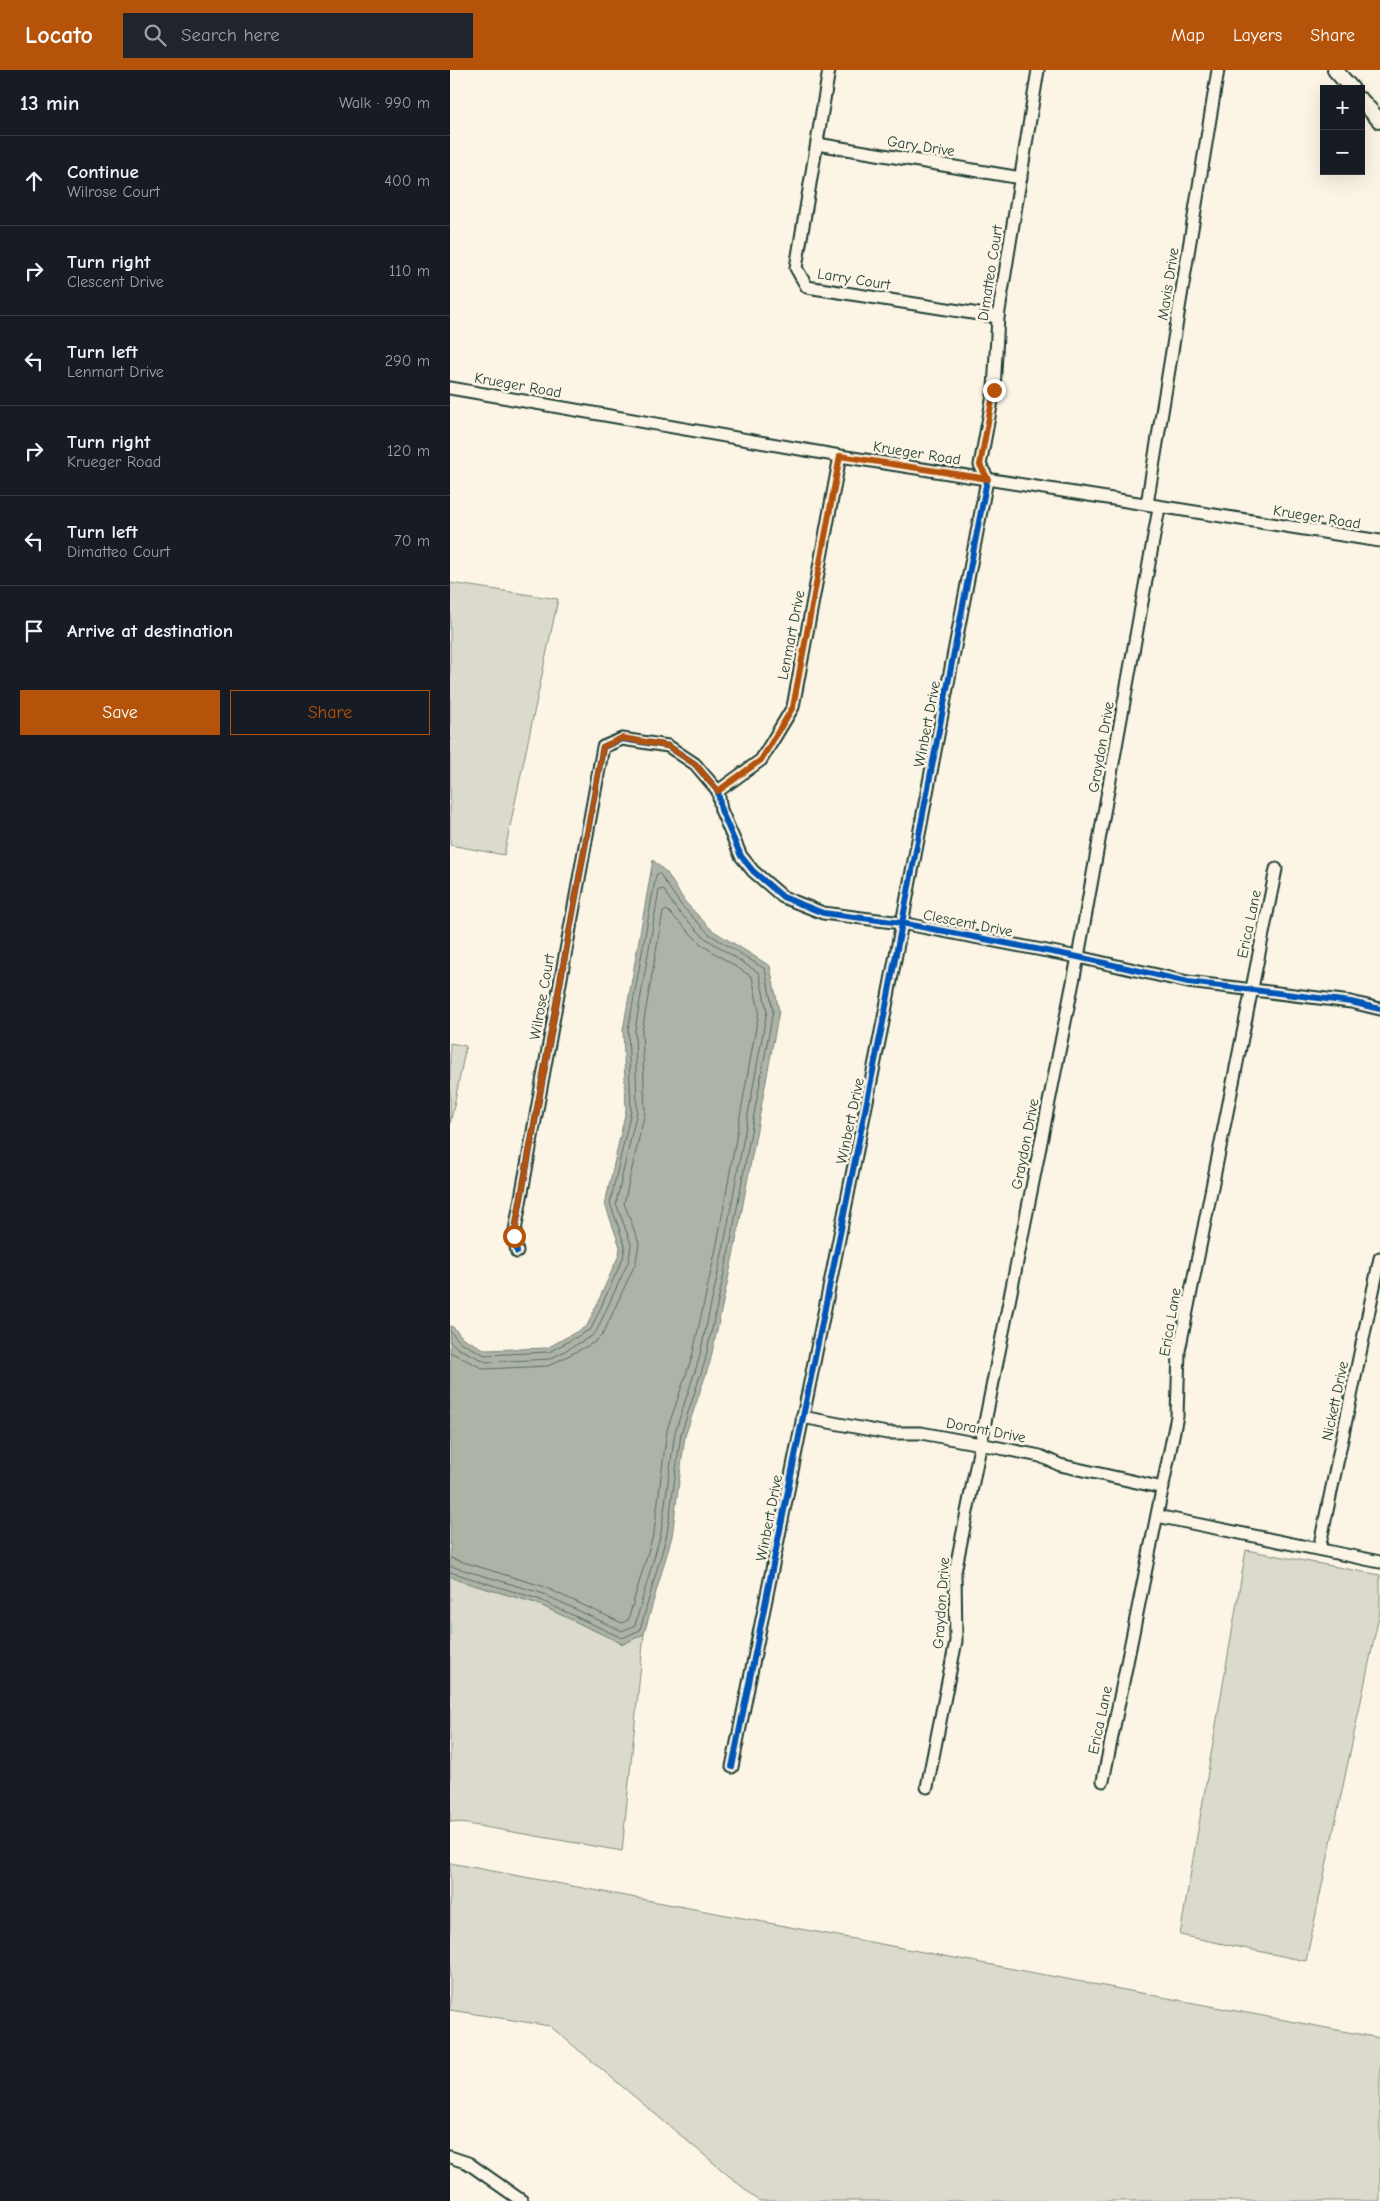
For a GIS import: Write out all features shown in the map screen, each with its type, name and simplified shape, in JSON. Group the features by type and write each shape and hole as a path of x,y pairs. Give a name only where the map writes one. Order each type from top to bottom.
{"main road":[{"path":"1335,70 1348,85"},
{"path":"1365,104 1380,121"}],"street":[{"name":"Larry Court","path":"829,70 796,268 807,287 998,317"},
{"name":"Dimatteo Court","path":"988,479 980,465 994,390 998,317 1038,70"},
{"name":"Mavis Drive","path":"1147,504 1218,70"},
{"name":"Gary Drive","path":"817,144 1020,178"},
{"name":"Krueger Road","path":"450,388 840,456 1147,504 1159,508 1380,541"},
{"name":"Lenmart Drive","path":"718,791 761,760 793,707 840,456"},
{"name":"Winbert Drive","path":"732,1767 884,1017 988,479"},
{"name":"Graydon Drive","path":"927,1787 956,1640 955,1572 1078,956 1159,508"},
{"name":"Clescent Drive","path":"603,747 622,738 668,746 695,764 718,791 721,810 741,856 753,871 783,897 823,913 901,924 1078,956 1188,982 1351,1002 1380,1008"},
{"name":"Wilrose Court","path":"517,1252 514,1236 603,747"},
{"name":"Erica Lane","path":"1103,1781 1177,1416 1179,1352 1276,869"},
{"name":"Nickett Drive","path":"1319,1549 1380,1258"},
{"name":"Dorant Drive","path":"802,1417 887,1433 921,1433 980,1444 1040,1456 1060,1465 1163,1488"},
{"path":"1157,1516 1380,1562"},
{"path":"450,2157 468,2163 522,2201"}],"shaded area":[{"path":"450,583 558,599 504,855 450,845"},
{"path":"450,1043 466,1046 450,1125"},
{"path":"1246,1550 1380,1575 1380,1611 1306,1961 1180,1935"},
{"path":"450,1576 460,1581 536,1603 623,1644 644,1634 622,1851 450,1821"},
{"path":"450,1863 1380,2038 1380,2201 759,2201 550,2026 450,2010"}],"water":[{"path":"653,860 667,873 685,902 712,930 770,966 779,1011 735,1247 710,1362 685,1436 672,1536 644,1634 623,1644 536,1603 460,1581 450,1576 450,1326 463,1338 486,1350 547,1348 587,1326 619,1255 620,1247 605,1204 626,1110 623,1030"}],"cycle path":[{"path":"732,1767 884,1017 987,480"},
{"path":"517,1252 514,1236 603,747 622,739 668,746 695,764 718,791 721,810 741,856 753,871 783,897 823,913 901,923 1078,957 1188,982 1351,1002 1380,1009"}],"route":[{"path":"514,1236 603,747 622,738 668,746 695,764 718,791 761,760 793,707 840,456 987,480 980,465 994,390"}]}
